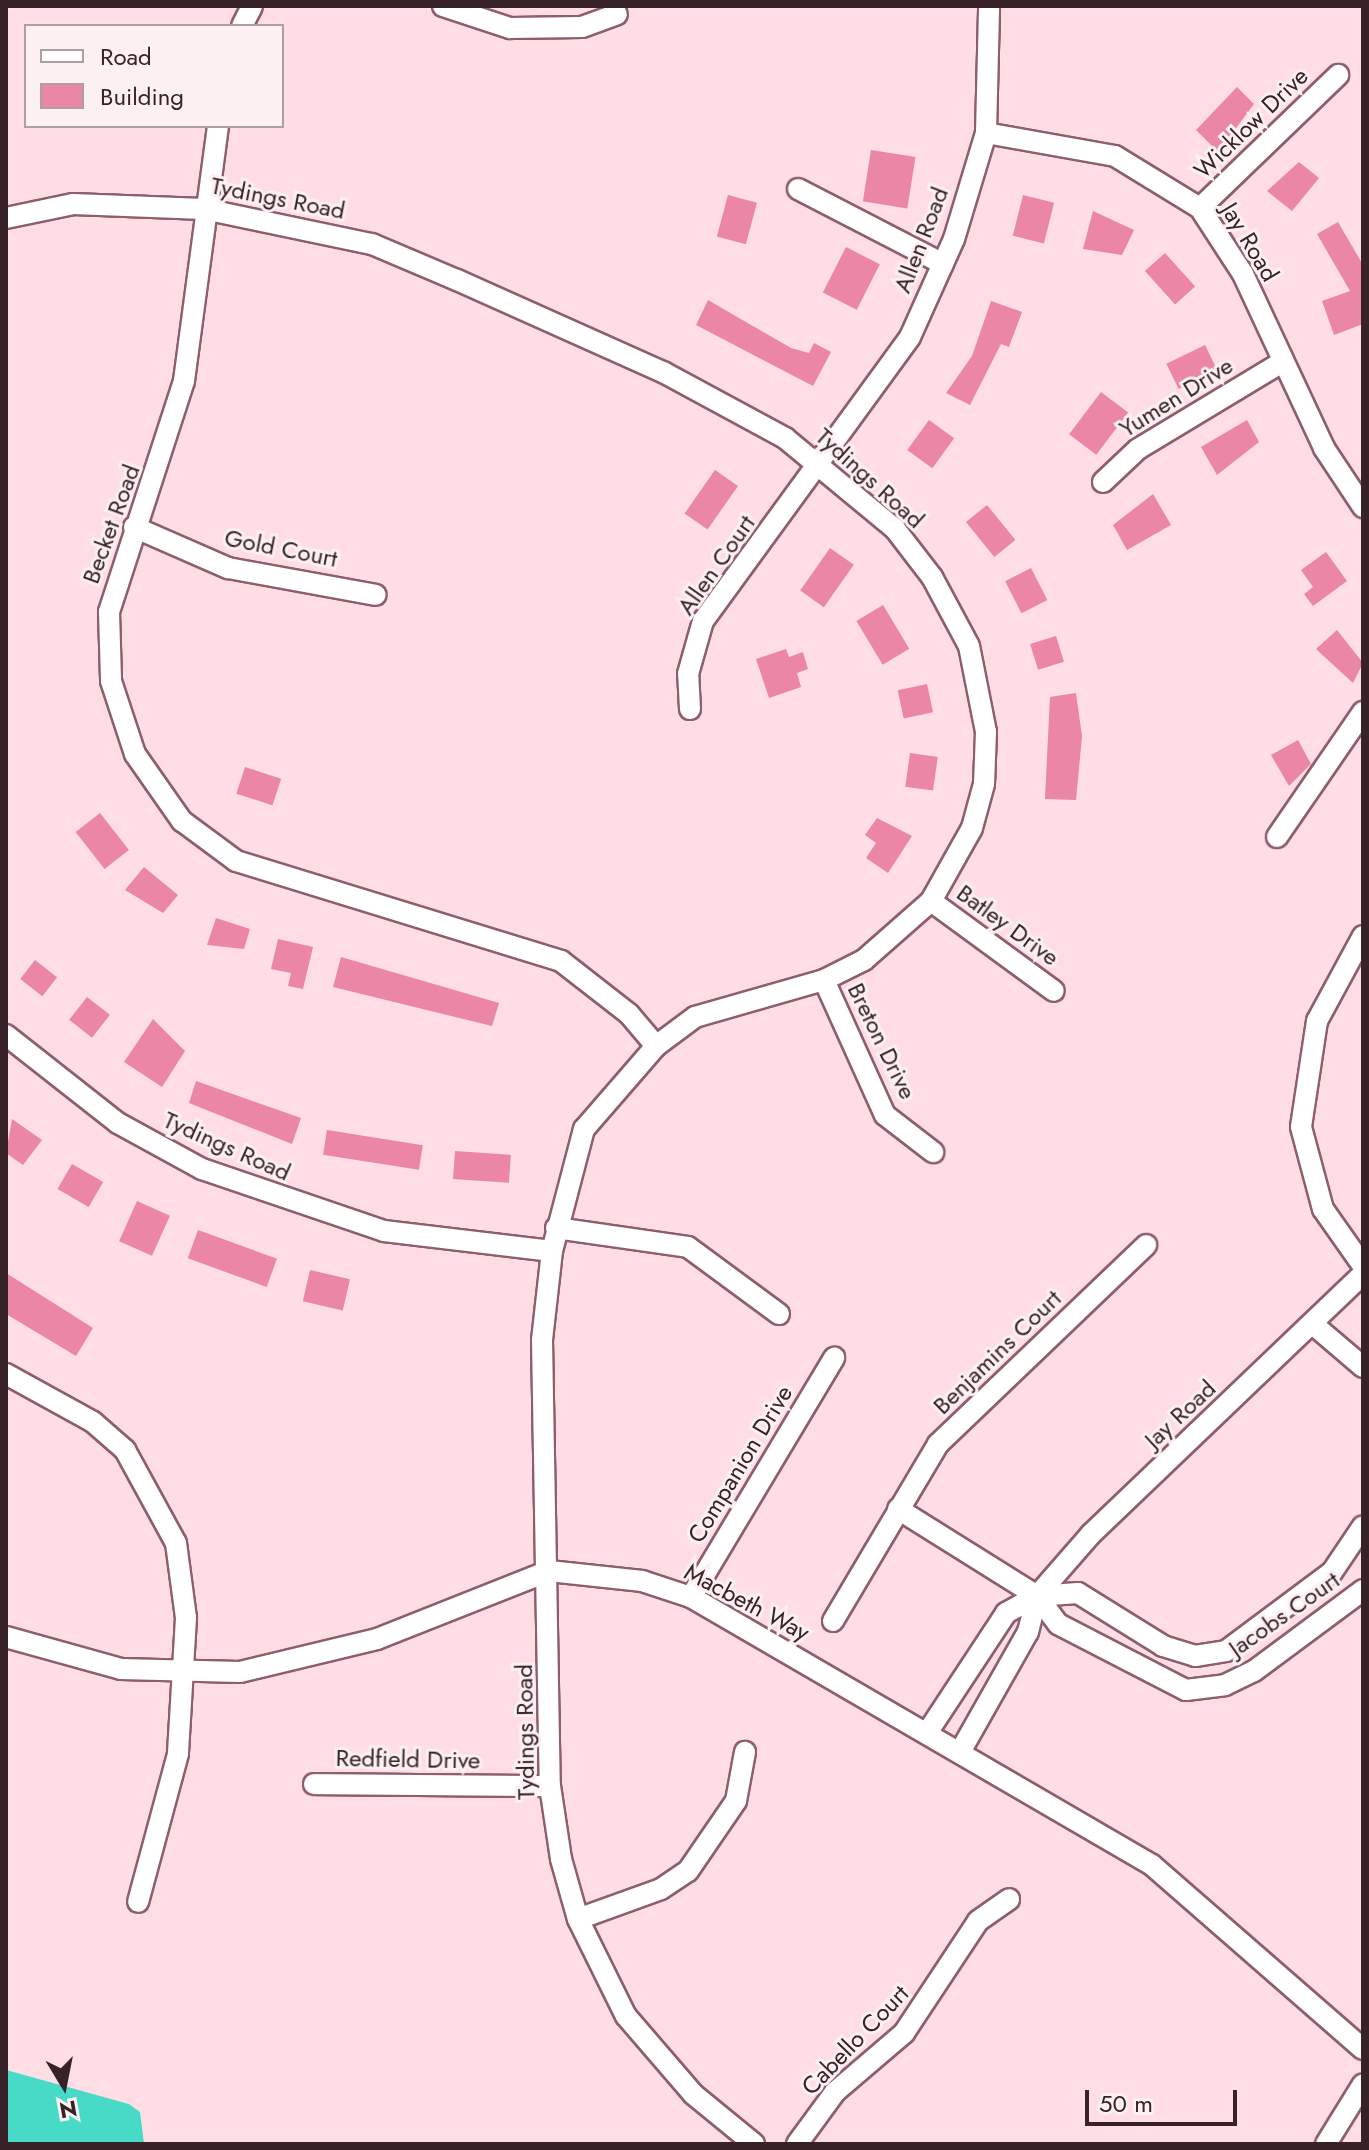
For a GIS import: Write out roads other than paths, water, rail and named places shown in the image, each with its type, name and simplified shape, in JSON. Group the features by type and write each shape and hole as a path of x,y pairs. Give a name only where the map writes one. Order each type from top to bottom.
{"street":[{"path":"243,24 252,6"},
{"path":"443,6 510,28 582,27 617,14"},
{"name":"Allen Road","path":"822,466 910,337 943,264 986,133 989,6"},
{"name":"Wicklow Drive","path":"1200,208 1338,75"},
{"name":"Becket Road","path":"218,128 204,209 184,381 134,527 109,612 111,681 135,754 182,821 236,861 280,879 561,961 629,1014 656,1046"},
{"name":"Jay Road","path":"986,133 1115,156 1200,208 1243,274 1324,448 1363,507"},
{"path":"798,189 943,264"},
{"name":"Tydings Road","path":"6,218 73,204 204,209 372,244 663,372 822,466 895,529 932,577 980,681 984,784 972,828 931,901 864,960 824,980 695,1017 656,1046 584,1129 552,1251 542,1340 549,1571 550,1786 578,1919 626,2016 693,2094 754,2144"},
{"name":"Yumen Drive","path":"1103,482 1138,449 1282,362"},
{"name":"Allen Court","path":"690,709 688,674 703,621 822,466"},
{"name":"Gold Court","path":"134,527 228,568 376,595"},
{"path":"1277,837 1363,712"},
{"name":"Batley Drive","path":"931,901 1054,991"},
{"path":"1363,936 1317,1021 1301,1127 1323,1209 1363,1266"},
{"name":"Breton Drive","path":"824,980 885,1115 933,1152"},
{"name":"Tydings Road","path":"6,1035 118,1123 202,1169 384,1231 552,1251"},
{"path":"556,1228 688,1247 779,1314"},
{"name":"Benjamins Court","path":"833,1621 938,1444 1146,1245"},
{"name":"Jay Road","path":"927,1733 1006,1613 1037,1596 1091,1534 1315,1326 1363,1274"},
{"path":"1315,1326 1363,1367"},
{"name":"Companion Drive","path":"691,1597 834,1358"},
{"path":"6,1374 93,1422 148,1480 182,1571 185,1672 170,1804 138,1902"},
{"path":"898,1509 1037,1596"},
{"name":"Jacobs Court","path":"1037,1596 1078,1593 1163,1646 1195,1656 1226,1651 1332,1572 1363,1526"},
{"name":"Macbeth Way","path":"6,1637 121,1669 185,1672 301,1662 549,1571 642,1581 691,1597 1152,1865 1363,2049"},
{"name":"Jacobs Court","path":"1037,1596 1058,1624 1186,1690 1240,1678 1363,1590"},
{"path":"1301,1595 1318,1624"},
{"name":"Jay Road","path":"960,1752 1028,1632 1037,1596"},
{"path":"578,1919 661,1889 688,1871 736,1801 745,1752"},
{"name":"Redfield Drive","path":"314,1784 550,1786"},
{"name":"Cabello Court","path":"797,2144 835,2092 904,2033 978,1921 1009,1899"},
{"path":"1326,2144 1363,2084"}]}
